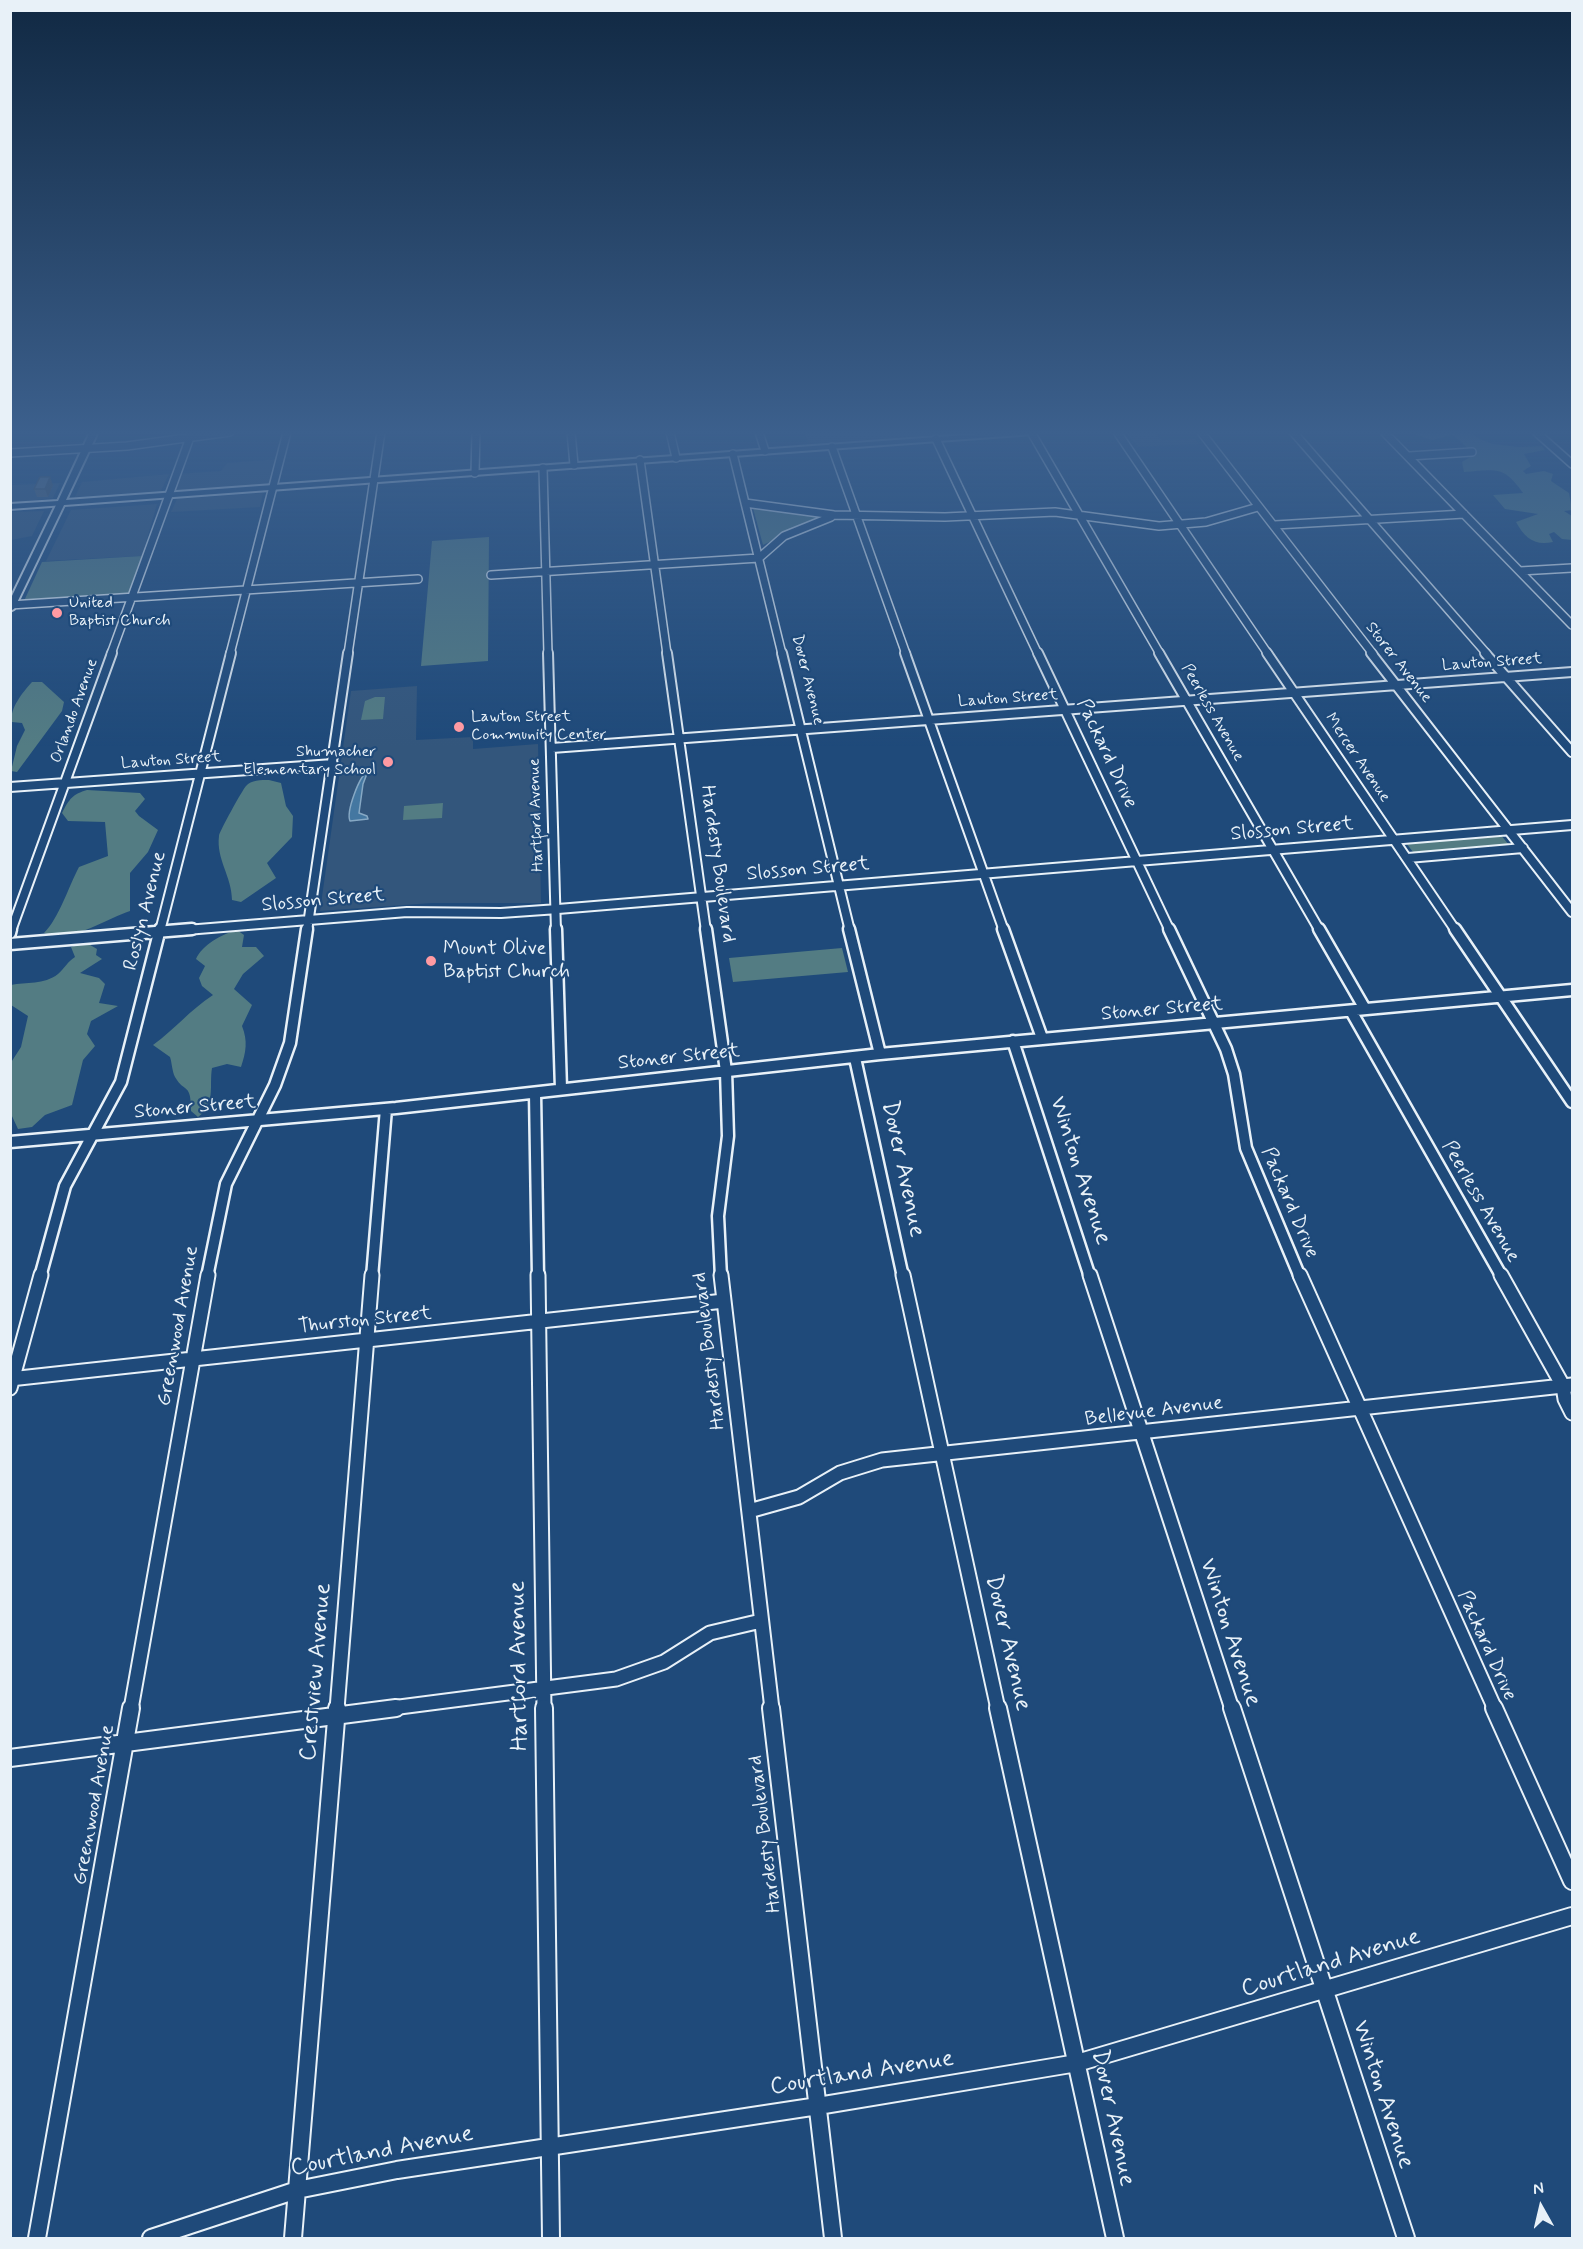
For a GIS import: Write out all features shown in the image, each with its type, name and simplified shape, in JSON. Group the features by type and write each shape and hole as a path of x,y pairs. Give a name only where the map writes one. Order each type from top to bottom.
{"street":[{"path":"45,537 11,606 418,579"},
{"name":"Orlando Avenue","path":"10,933 154,537"},
{"name":"Roslyn Avenue","path":"11,1381 65,1186 75,1164 114,1101 121,1082 261,537"},
{"name":"Greenwood Avenue","path":"37,2238 225,1184 240,1148 258,1120 285,1067 367,537"},
{"name":"Hartford Avenue","path":"545,537 558,909 561,1089"},
{"name":"Hardesty Boulevard","path":"651,537 726,1071 728,1136 718,1216 718,1246 833,2238"},
{"name":"Dover Avenue","path":"754,537 880,1054"},
{"path":"491,575 759,558 783,537"},
{"path":"863,537 1042,1038"},
{"name":"Packard Drive","path":"983,537 1215,1023 1234,1074 1243,1134 1253,1169 1572,1881"},
{"name":"Peerless Avenue","path":"1093,537 1365,1009"},
{"name":"Mercer Avenue","path":"1189,537 1571,1096"},
{"name":"Storer Avenue","path":"1284,537 1572,912"},
{"path":"1384,537 1572,752"},
{"path":"1487,537 1572,625"},
{"path":"1520,571 1572,568"},
{"name":"Lawton Street","path":"552,748 1572,672"},
{"name":"Lawton Street","path":"10,787 333,764"},
{"name":"Slosson Street","path":"10,944 407,912 501,913 558,909 1572,825"},
{"path":"1408,858 1523,848"},
{"path":"1365,1009 1572,990"},
{"name":"Stoner Street","path":"10,1142 386,1109 880,1054 1365,1009"},
{"name":"Peerless Avenue","path":"1351,1011 1568,1386 1565,1399 1572,1413"},
{"name":"Winton Avenue","path":"1013,1041 1406,2238"},
{"name":"Dover Avenue","path":"855,1058 1115,2238"},
{"name":"Hartford Avenue","path":"535,1093 540,1321 551,2238"},
{"name":"Crestview Avenue","path":"293,2238 386,1109"},
{"name":"Thurston Street","path":"11,1381 724,1301"},
{"name":"Bellevue Avenue","path":"749,1511 799,1497 850,1468 882,1460 1141,1434 1568,1386"},
{"path":"10,1758 616,1679 664,1662 710,1633 731,1626 761,1621"},
{"name":"Courtland Avenue","path":"150,2238 297,2190 397,2170 818,2106 1077,2063 1572,1916"}],"shaded area":[{"path":"11,537 27,537 11,540"},
{"path":"58,537 147,537 142,556 46,561"},
{"path":"417,686 416,740 473,737 473,749 538,744 541,903 432,903 320,911 351,691"},
{"path":"368,771 363,784 359,813 367,816 368,819 350,821 354,795 364,774"}],"green space":[{"path":"489,537 488,661 421,666 432,541"},
{"path":"761,537 779,537 763,545"},
{"path":"1528,537 1550,537 1553,542 1540,543"},
{"path":"1560,537 1572,537 1572,540"},
{"path":"142,556 130,593 24,601 42,562"},
{"path":"32,682 42,682 64,702 62,711 17,772 11,771 17,746 25,730 22,723 12,722 13,712 21,696"},
{"path":"375,697 385,697 383,719 361,720 365,701"},
{"path":"269,780 281,783 286,806 293,816 292,837 267,863 276,878 241,902 232,900 230,884 220,852 219,836 246,786 253,781"},
{"path":"87,790 140,793 145,799 135,811 158,830 148,852 130,873 130,911 77,933 55,935 44,933 59,911 79,867 108,856 105,822 68,821 62,813 72,798"},
{"path":"443,803 442,818 403,820 404,806"},
{"path":"1500,834 1509,845 1418,853 1413,852 1406,843"},
{"path":"237,930 244,935 242,947 256,947 264,956 243,974 234,989 252,1005 242,1026 246,1042 244,1056 241,1067 227,1064 212,1068 210,1101 198,1117 191,1111 189,1092 175,1077 170,1057 153,1045 213,995 202,986 199,978 205,966 196,959 213,941"},
{"path":"85,942 97,949 96,955 102,959 80,973 99,978 105,984 99,1003 118,1006 91,1021 87,1034 95,1046 83,1060 72,1105 45,1115 32,1127 18,1129 11,1114 10,1064 21,1047 28,1016 11,1005 11,985 41,982 53,978 75,957 71,947"},
{"path":"842,948 848,972 733,982 729,958"}],"place":[{"name":"United Baptist Church","path":"57,613"},
{"name":"Lawton Street Community Center","path":"459,727"},
{"name":"Shumacher Elementary School","path":"388,762"},
{"name":"Mount Olive Baptist Church","path":"431,961"}]}
